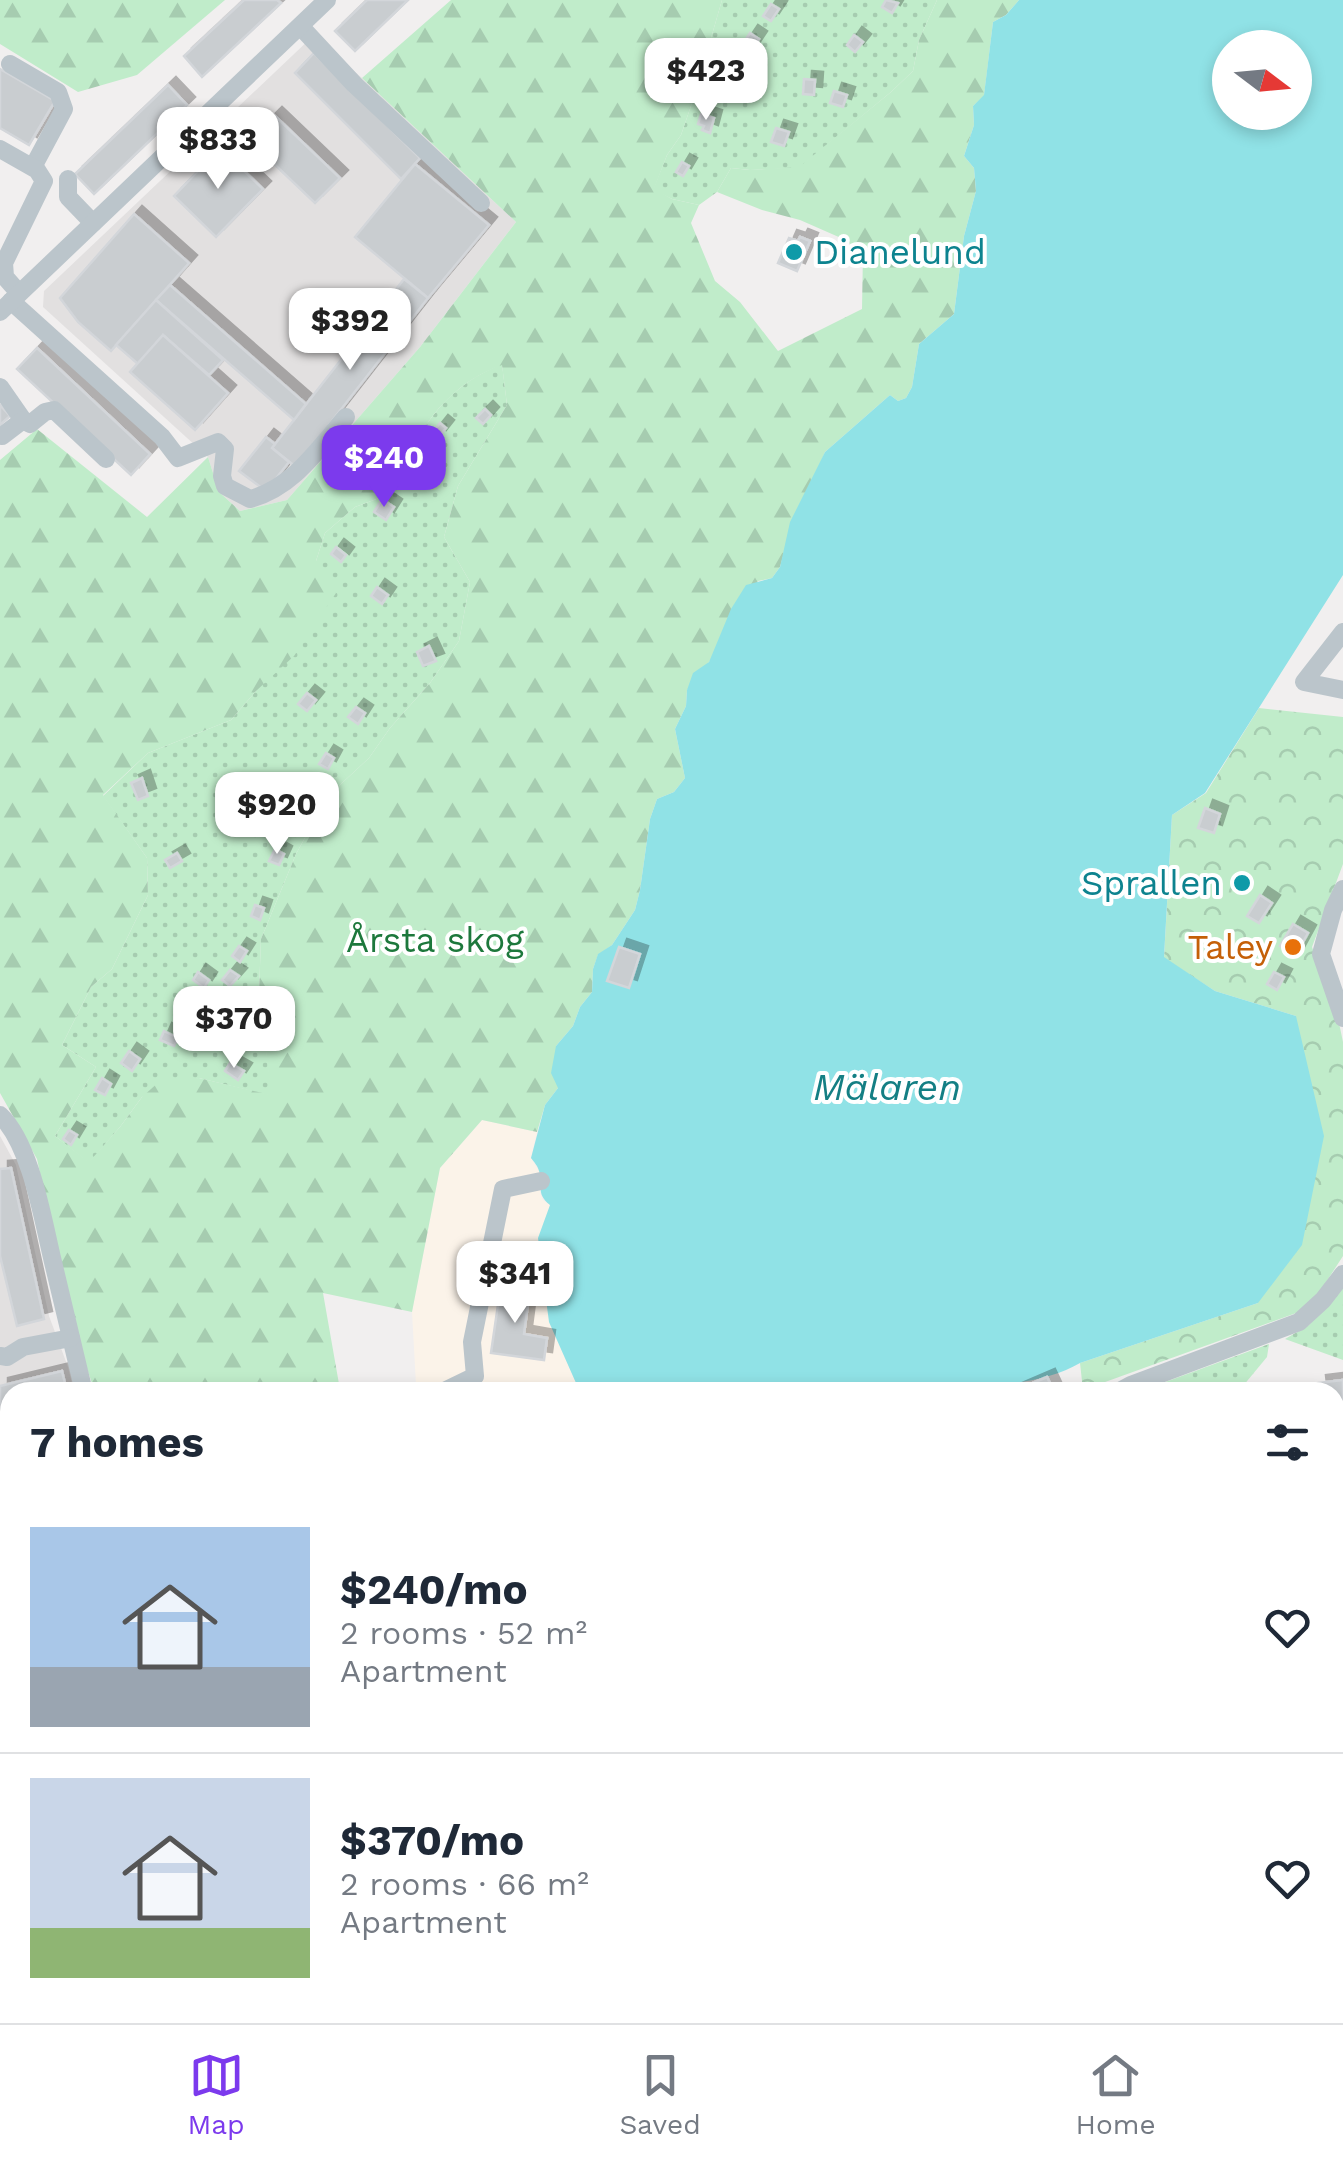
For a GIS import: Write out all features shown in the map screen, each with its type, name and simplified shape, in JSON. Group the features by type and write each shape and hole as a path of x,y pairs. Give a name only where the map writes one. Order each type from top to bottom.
{"street":[{"path":"10,302 328,0"},
{"path":"301,27 354,84 481,204"},
{"path":"10,64 58,92 64,109 33,167"},
{"path":"0,149 33,167 44,182 4,263 10,302 162,437 178,458 218,442 226,449 222,476 225,486 250,499 290,480 346,416"},
{"path":"68,179 68,197 93,222"},
{"path":"0,387 23,420 30,424 54,410 106,460"},
{"path":"2,436 23,420"},
{"path":"1343,632 1304,682 1343,690"},
{"path":"1343,889 1332,910 1321,954 1343,1018"},
{"path":"0,1115 24,1152 82,1382"},
{"path":"463,1382 475,1376 472,1342 503,1189 541,1181"},
{"path":"1139,1382 1299,1322 1343,1274"},
{"path":"0,1356 8,1358 23,1347 71,1338"}],"shaded area":[{"path":"313,36 516,222 420,347 287,500 240,511 219,492 208,457 43,307 44,291"},
{"path":"482,1120 537,1132 531,1158 539,1171 543,1200 550,1205 549,1322 576,1382 416,1382 412,1312 440,1168"},
{"path":"0,1136 16,1165 49,1316 72,1382 0,1382"}],"green space":[{"path":"0,0 225,0 137,75 78,92 0,44"},
{"name":"Årsta skog","path":"451,0 722,0 681,135 667,155 654,189 672,199 699,205 691,223 715,281 740,302 778,351 862,309 863,252 800,220 717,192 731,168 799,167 891,92 913,71 919,40 937,0 1019,0 1006,15 993,22 984,96 973,106 974,125 964,156 974,168 976,191 964,236 954,314 919,344 912,387 906,398 898,401 890,395 825,452 780,567 772,578 758,581 709,662 687,690 686,706 675,729 685,778 674,792 657,799 635,910 612,945 598,955 592,992 580,1007 573,1026 556,1046 558,1088 545,1105 537,1132 482,1120 440,1168 412,1312 323,1293 339,1382 92,1382 73,1328 37,1159 0,1093 0,460 37,429 147,517 208,457 219,492 240,511 287,500 420,347 516,222 362,78","holes":["502,365 507,405 458,486 444,537 470,582 459,641 369,758 328,796 296,854 261,939 259,992 271,1095 199,1078 160,1081 89,1162 55,1136 96,1067 62,1045 91,987 112,969 148,895 147,858 103,795 148,753 231,720 294,656 336,593 316,561 325,533 355,507 390,494 432,417 462,387"]},
{"path":"722,0 937,0 919,40 913,71 891,92 799,168 731,168 717,192 699,205 653,190 667,155 681,135"},
{"path":"502,364 507,405 458,486 444,537 470,582 459,641 369,758 328,796 296,854 261,939 259,992 272,1096 199,1078 142,1097 89,1163 55,1136 96,1067 62,1045 91,987 112,969 148,895 147,858 103,796 148,753 231,720 256,691 325,533 355,507 390,494 432,417 462,387"},
{"path":"1259,708 1343,717 1343,864 1312,947 1343,1042 1343,1256 1319,1293 1299,1312 1105,1382 1082,1382 1080,1363 1258,1303 1296,1016 1215,991 1164,958 1172,815 1206,793"},
{"path":"1343,1285 1343,1360 1285,1339 1309,1325"},
{"path":"1269,1344 1267,1357 1246,1382 1165,1382"}],"water":[{"name":"Mälaren","path":"1019,0 1343,0 1343,575 1205,793 1172,815 1164,957 1215,991 1296,1016 1324,1136 1302,1245 1258,1303 1023,1382 576,1382 549,1322 538,1238 550,1205 542,1196 541,1176 531,1158 545,1105 558,1088 551,1073 556,1046 573,1026 580,1007 592,992 598,954 612,945 635,910 657,799 674,792 685,778 675,729 686,706 693,673 709,662 731,609 746,585 772,578 780,567 790,522 825,452 890,395 898,401 906,398 912,387 919,344 954,314 964,236 976,191 974,168 964,156 974,125 973,106 984,95 993,22 1006,15"}],"building":[{"path":"244,0 281,3 202,77 184,56"},
{"path":"367,0 408,0 355,51 335,31"},
{"path":"886,0 898,3 892,13 882,7"},
{"path":"771,4 779,9 771,21 763,16"},
{"path":"750,33 759,39 751,51 742,45"},
{"path":"854,35 863,42 855,52 847,45"},
{"path":"314,53 420,158 401,179 295,73"},
{"path":"739,55 747,60 738,72 730,67"},
{"path":"0,69 55,101 29,145 0,128"},
{"path":"804,79 815,80 814,95 803,94"},
{"path":"168,85 187,105 94,194 75,174"},
{"path":"834,91 847,95 843,107 830,103"},
{"path":"701,114 714,118 710,133 698,124"},
{"path":"274,115 340,178 315,203 249,140"},
{"path":"776,128 789,132 784,146 771,142"},
{"path":"220,148 263,189 216,237 174,196"},
{"path":"682,162 689,166 683,176 676,172"},
{"path":"415,164 489,225 428,298 355,237"},
{"path":"134,214 189,263 111,351 78,322 60,298"},
{"name":"Dianelund","path":"800,237 810,241 797,271 778,263 789,238 798,241"},
{"path":"404,279 428,298 296,467 272,448"},
{"path":"170,285 306,404 294,420 156,300"},
{"path":"156,300 223,360 209,375 163,335 138,364 116,345"},
{"path":"163,335 228,393 195,430 130,372"},
{"path":"37,348 150,454 131,475 17,369"},
{"path":"0,405 10,416 0,425"},
{"path":"485,409 491,415 483,424 476,418"},
{"path":"440,423 446,428 438,438 432,433"},
{"path":"266,437 275,444 272,448 289,462 266,491 239,471"},
{"path":"382,499 394,507 386,520 374,512"},
{"path":"336,547 346,555 341,562 331,554"},
{"path":"377,587 388,595 382,604 371,596"},
{"path":"429,646 436,661 423,666 417,652"},
{"path":"307,693 316,700 307,711 298,704"},
{"path":"356,707 365,713 358,724 348,717"},
{"path":"326,753 334,758 328,769 319,764"},
{"path":"142,778 148,796 138,800 131,783"},
{"path":"298,806 306,810 301,820 293,816"},
{"path":"1205,808 1220,814 1214,833 1198,828"},
{"path":"275,849 284,854 279,865 269,861"},
{"path":"177,853 182,861 170,868 165,860"},
{"path":"1260,895 1272,903 1259,923 1247,916"},
{"path":"255,905 264,908 260,920 251,916"},
{"path":"1293,924 1308,933 1296,955 1280,946"},
{"path":"239,946 247,951 240,962 232,956"},
{"path":"619,947 640,954 629,988 607,981"},
{"path":"230,970 239,976 230,986 222,980"},
{"path":"198,972 209,980 204,988 193,980"},
{"path":"1274,972 1284,977 1277,990 1267,984"},
{"path":"237,1002 247,1011 240,1019 230,1010"},
{"path":"164,1031 178,1038 174,1046 160,1040"},
{"path":"129,1051 140,1059 132,1071 121,1063"},
{"path":"230,1063 244,1071 238,1080 225,1071"},
{"path":"102,1078 111,1084 105,1095 95,1090"},
{"path":"69,1130 77,1135 71,1145 63,1139"},
{"path":"11,1168 44,1319 17,1326 0,1256 0,1169"},
{"path":"501,1284 530,1288 524,1334 547,1338 544,1360 491,1353"},
{"path":"62,1371 65,1382 17,1382"}],"place":[{"name":"Dianelund","path":"794,252"},
{"name":"Sprallen","path":"1242,883"},
{"name":"Taley","path":"1293,947"}]}
